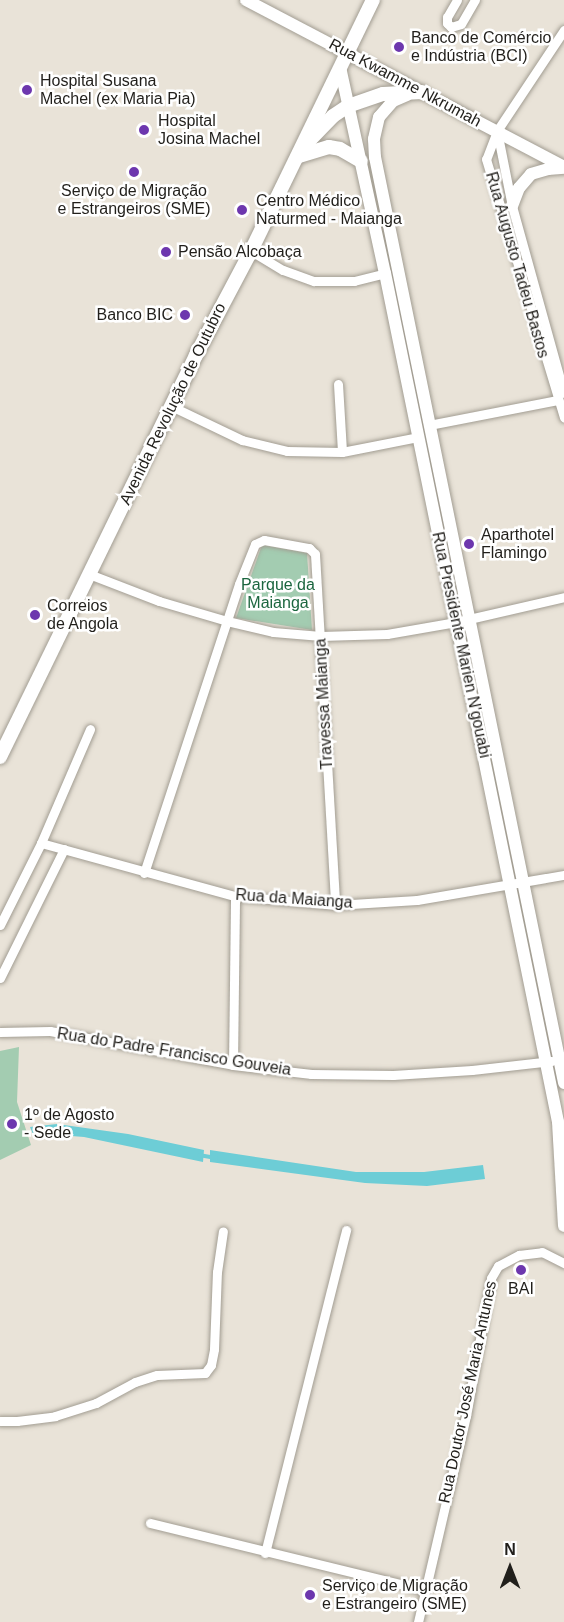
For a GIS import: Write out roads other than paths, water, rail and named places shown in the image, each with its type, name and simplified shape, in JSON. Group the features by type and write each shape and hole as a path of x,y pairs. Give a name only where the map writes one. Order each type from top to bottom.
{"main road":[{"name":"Avenida Revolução de Outubro","path":"0,757 373,0"},
{"path":"294,159 333,116 348,106 383,94 422,92"},
{"path":"294,159 308,152 328,147 340,149 361,161"}],"street":[{"name":"Rua Kwamme Nkrumah","path":"246,0 564,167"},
{"path":"457,0 447,17 447,23 451,27 461,24 475,0"},
{"path":"497,131 564,30"},
{"name":"Rua Presidente Marien N'gouabi","path":"340,67 385,273 456,622 556,1060 564,1083"},
{"name":"Rua Presidente Marien N'gouabi","path":"422,92 393,101 379,117 374,139 375,157 470,620 517,885"},
{"name":"Rua Augusto Tadeu Bastos","path":"497,131 512,206 561,397 564,418"},
{"name":"Rua Augusto Tadeu Bastos","path":"497,131 486,159 561,397"},
{"path":"512,206 519,188 531,174 564,167"},
{"path":"251,251 283,270 314,281 354,281 385,273"},
{"path":"338,384 342,452"},
{"path":"429,425 561,397"},
{"path":"171,406 242,440 270,448 315,453 342,452 418,437"},
{"name":"Travessa Maianga","path":"144,873 252,548 257,542 264,540 314,551 321,636 335,905"},
{"path":"89,574 159,601 227,621 273,632 321,636 387,634 470,620 564,597"},
{"path":"0,925 41,843 90,729"},
{"path":"0,978 64,849 41,843"},
{"name":"Rua da Maianga","path":"64,849 235,897 335,905 417,900 517,885 564,875"},
{"path":"233,1065 235,897"},
{"name":"Rua do Padre Francisco Gouveia","path":"0,1032 50,1031 233,1065 311,1074 393,1075 472,1070 556,1060"},
{"name":"Rua Presidente Marien N'gouabi","path":"556,1060 564,1226"},
{"path":"265,1553 346,1230"},
{"path":"0,1421 17,1422 55,1416 96,1403 135,1382 157,1375 205,1373 211,1365 214,1349 217,1272 223,1231"},
{"name":"Rua Doutor José Maria Antunes","path":"418,1622 466,1416 491,1278 498,1266 519,1255 542,1252 564,1263"},
{"path":"150,1523 265,1553 424,1590"}],"water":[{"path":"57,1124 128,1134 204,1150 203,1162 84,1137 59,1135 35,1139 30,1127"},
{"path":"210,1150 356,1172 424,1172 483,1165 485,1179 427,1186 365,1183 210,1162"}],"waterway":[{"path":"199,1155 216,1158"}],"place":[{"name":"Banco de Comércio e Indústria (BCI)","path":"399,47"},
{"name":"Hospital Susana Machel (ex Maria Pia)","path":"27,90"},
{"name":"Hospital Josina Machel","path":"144,130"},
{"name":"Serviço de Migração e Estrangeiros (SME)","path":"134,172"},
{"name":"Centro Médico Naturmed - Maianga","path":"242,210"},
{"name":"Pensão Alcobaça","path":"166,252"},
{"name":"Banco BIC","path":"185,315"},
{"name":"Aparthotel Flamingo","path":"469,544"},
{"name":"Correios de Angola","path":"35,615"},
{"name":"1º de Agosto - Sede","path":"12,1124"},
{"name":"BAI","path":"521,1270"},
{"name":"Serviço de Migração e Estrangeiro (SME)","path":"310,1595"}],"park label":[{"name":"Parque da Maianga","path":"278,594"}]}
